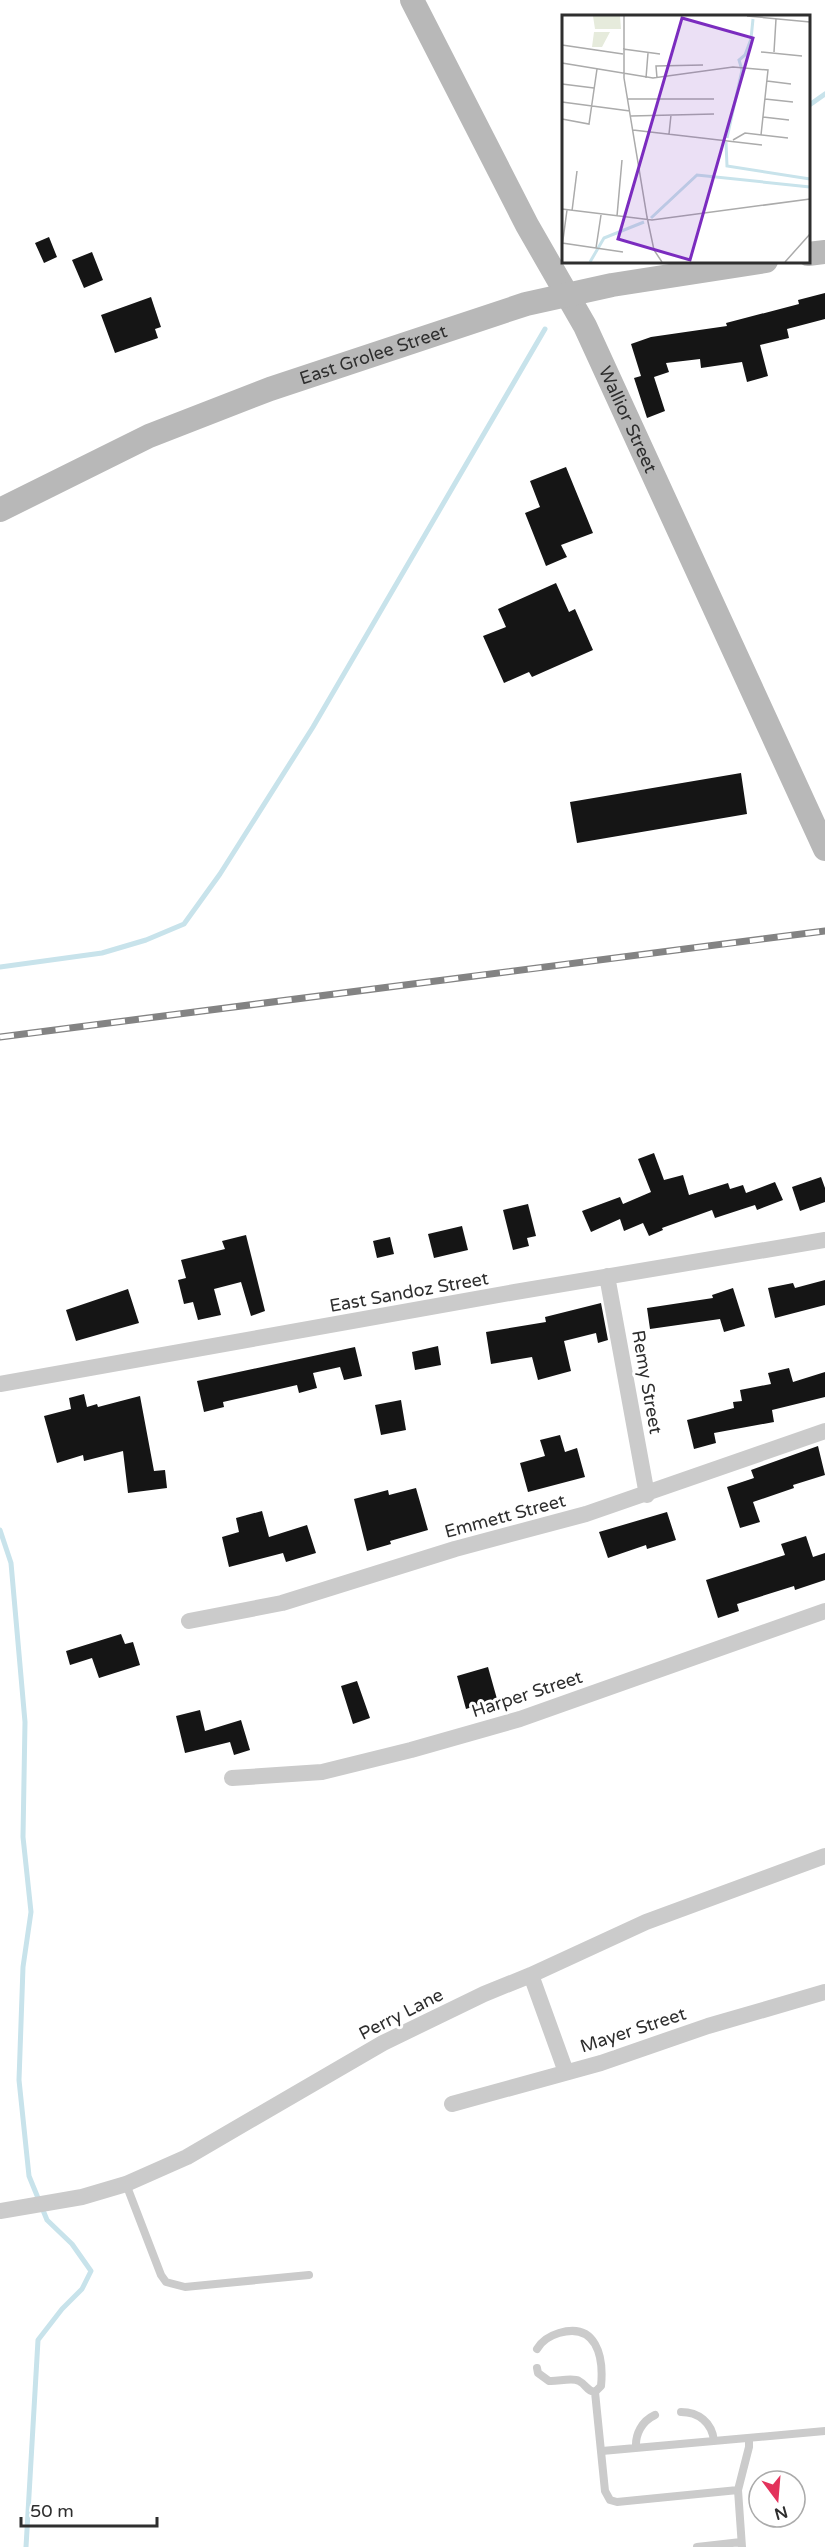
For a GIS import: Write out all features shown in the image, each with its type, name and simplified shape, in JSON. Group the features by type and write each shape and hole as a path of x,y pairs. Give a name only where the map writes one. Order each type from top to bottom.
{"street":[{"name":"Wallior Street","path":"412,0 527,225 585,326 825,849"},
{"path":"810,254 825,252"},
{"name":"East Grolee Street","path":"0,510 149,436 270,390 526,304 565,294 760,262"},
{"name":"East Sandoz Street","path":"0,1384 607,1276 825,1240"},
{"name":"Remy Street","path":"607,1276 647,1495"},
{"name":"Emmett Street","path":"189,1621 282,1603 455,1548 586,1514 647,1495 825,1431"},
{"name":"Harper Street","path":"232,1778 322,1772 411,1750 520,1719 825,1611"},
{"name":"Perry Lane","path":"0,2211 82,2197 126,2184 187,2157 383,2043 484,1994 646,1922 825,1856"},
{"path":"531,1975 566,2072"},
{"name":"Mayer Street","path":"453,2104 601,2063 708,2026 825,1992"}],"lane":[{"path":"126,2184 161,2275 166,2282 185,2287 309,2275"},
{"path":"537,2349 546,2339 565,2332 576,2331 590,2336 597,2346 602,2379 601,2386 595,2392"},
{"path":"537,2368 538,2373 549,2381 575,2380 582,2383 588,2391 595,2392"},
{"path":"595,2392 605,2491 610,2500 617,2502 738,2490"},
{"path":"681,2412 693,2412 700,2416 710,2427 714,2441"},
{"path":"636,2448 637,2437 642,2425 655,2415"},
{"path":"602,2451 825,2431"},
{"path":"697,2547 741,2544 738,2490 749,2447 748,2438"}],"building":[{"path":"49,237 57,257 44,263 35,243"},
{"path":"92,252 103,280 84,288 72,260"},
{"path":"825,293 825,319 787,329 789,338 760,345 768,376 747,382 742,362 701,368 700,359 666,363 669,372 654,377 665,411 647,418 634,378 641,376 631,344 651,337 727,326 726,323 799,304 798,300"},
{"path":"151,297 161,327 155,329 158,338 115,353 101,315"},
{"path":"566,467 593,533 561,545 567,557 546,566 525,513 540,507 530,481"},
{"path":"556,583 569,612 575,609 593,650 532,677 529,672 504,683 483,636 506,627 498,609"},
{"path":"741,773 747,814 577,843 570,802"},
{"path":"654,1153 664,1180 683,1175 689,1195 728,1183 730,1189 743,1185 746,1193 775,1182 783,1200 757,1210 755,1205 715,1218 712,1210 662,1228 663,1230 649,1236 643,1223 624,1231 620,1219 591,1232 582,1211 620,1197 623,1204 651,1192 638,1159"},
{"path":"821,1177 825,1188 825,1202 800,1211 792,1187"},
{"path":"528,1204 536,1236 527,1238 529,1246 513,1250 503,1210"},
{"path":"462,1226 468,1250 434,1258 428,1234"},
{"path":"246,1235 265,1311 251,1316 241,1282 214,1289 221,1315 198,1320 193,1302 184,1304 178,1280 186,1278 181,1260 225,1249 222,1241"},
{"path":"390,1237 394,1254 377,1258 373,1241"},
{"path":"825,1280 825,1305 775,1318 768,1288 793,1283 795,1288"},
{"path":"733,1288 745,1326 724,1332 720,1319 650,1329 647,1308 713,1298 712,1295"},
{"path":"128,1289 139,1323 76,1341 66,1310"},
{"path":"601,1303 608,1340 598,1343 596,1333 564,1341 571,1371 538,1380 532,1357 491,1364 486,1332 546,1322 545,1317"},
{"path":"438,1346 441,1365 415,1370 412,1352"},
{"path":"355,1347 362,1376 344,1380 340,1367 313,1373 317,1388 299,1393 297,1385 223,1402 224,1407 204,1412 197,1381"},
{"path":"789,1368 793,1382 825,1372 825,1397 772,1410 774,1422 714,1433 716,1443 694,1449 687,1420 734,1408 733,1402 742,1401 740,1390 771,1384 768,1373"},
{"path":"84,1394 87,1407 97,1404 98,1407 140,1396 154,1471 165,1470 167,1488 128,1493 123,1451 84,1461 83,1455 57,1463 44,1416 71,1409 69,1398"},
{"path":"401,1400 406,1430 381,1435 375,1405"},
{"path":"560,1435 565,1452 577,1448 585,1477 528,1492 520,1463 545,1456 540,1440"},
{"path":"818,1446 825,1475 793,1485 794,1488 753,1502 760,1522 740,1528 727,1487 754,1478 751,1470"},
{"path":"416,1488 428,1530 390,1541 391,1544 367,1551 354,1499 388,1490 389,1495"},
{"path":"262,1511 269,1537 307,1525 316,1553 286,1562 283,1553 229,1567 222,1537 239,1532 236,1518"},
{"path":"667,1512 676,1540 647,1549 646,1545 608,1558 599,1532"},
{"path":"806,1536 813,1557 825,1553 825,1580 795,1590 794,1586 737,1604 739,1611 718,1618 706,1580 785,1555 781,1544"},
{"path":"121,1634 125,1644 133,1642 140,1665 99,1678 92,1658 70,1665 66,1651"},
{"path":"488,1667 497,1699 466,1709 457,1676"},
{"path":"357,1681 370,1718 353,1724 341,1686"},
{"path":"200,1710 205,1731 241,1720 250,1750 234,1755 230,1742 185,1753 176,1716"}],"waterway":[{"path":"810,105 825,94"},
{"path":"0,967 102,953 146,940 184,924 220,874 313,727 545,329"},
{"path":"0,1530 11,1563 25,1722 23,1837 31,1912 23,1967 19,2080 29,2176 47,2220 72,2244 91,2271 82,2289 62,2309 38,2340 26,2547"}],"railway":[{"path":"0,1037 825,931"}]}
